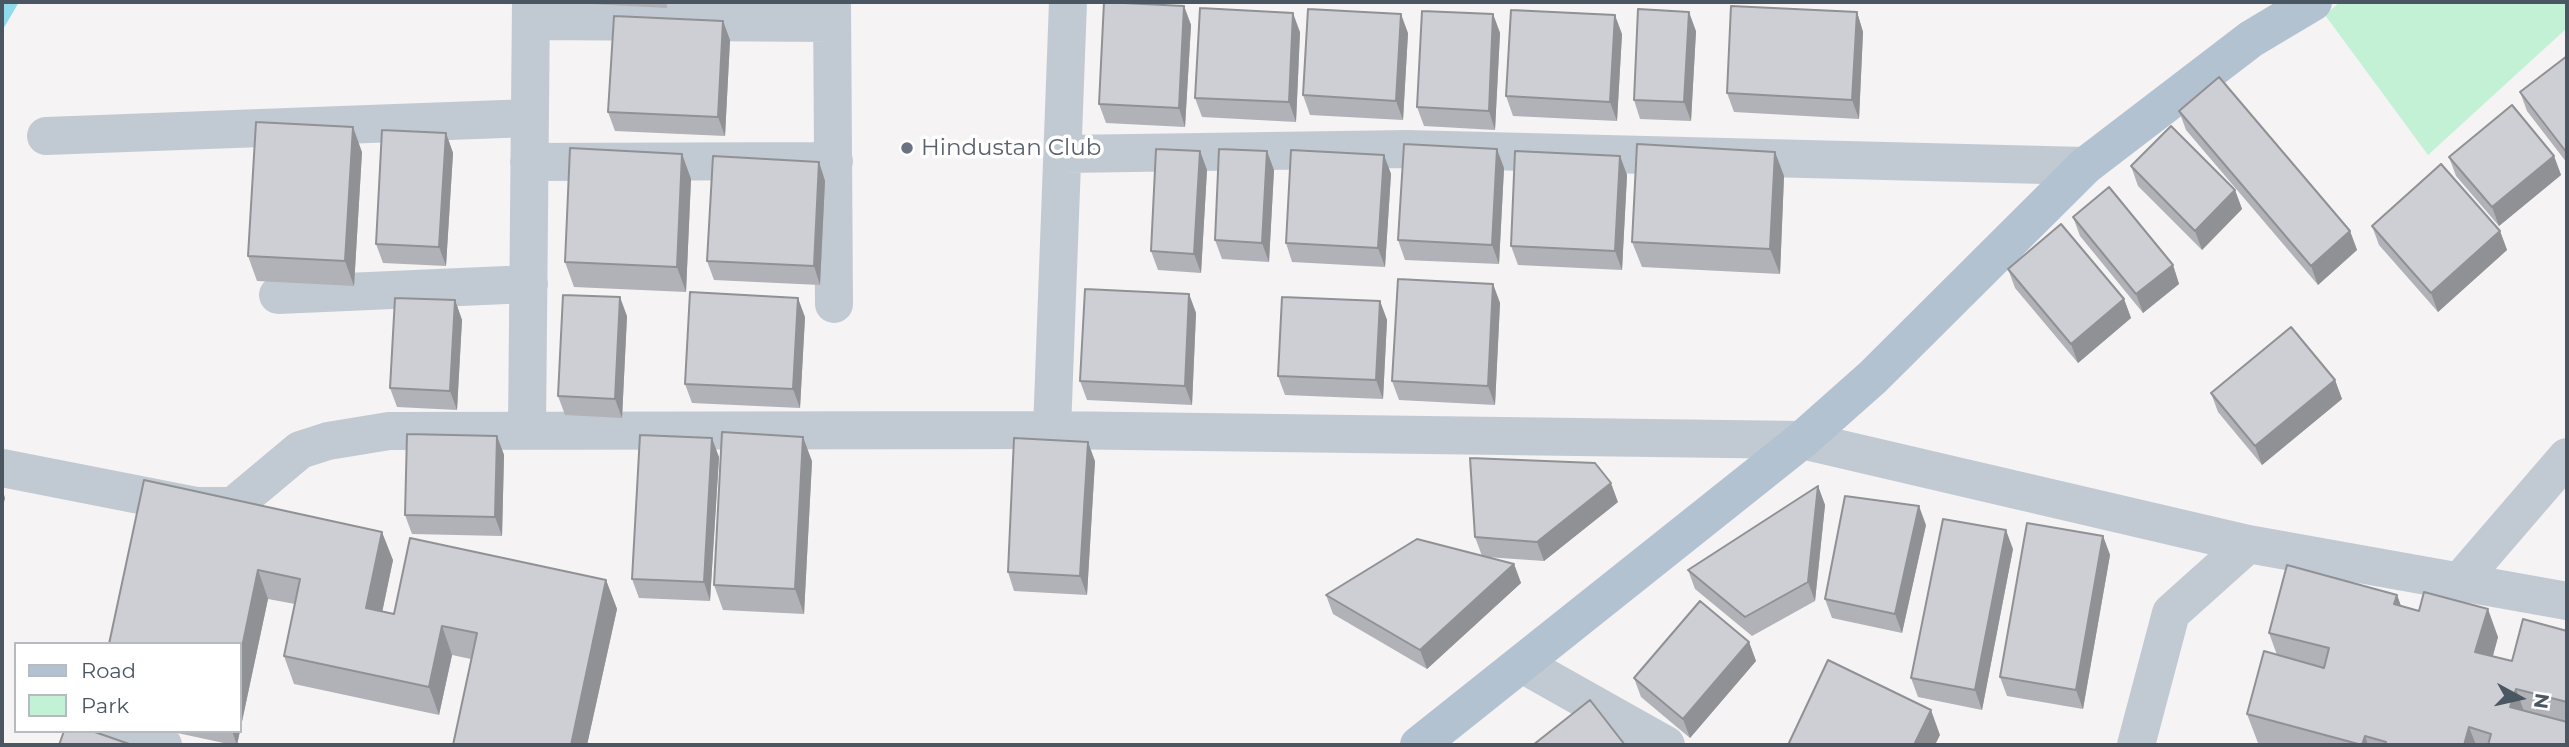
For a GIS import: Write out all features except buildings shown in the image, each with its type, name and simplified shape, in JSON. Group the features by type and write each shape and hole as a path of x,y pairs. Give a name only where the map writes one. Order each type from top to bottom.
{"main road":[{"path":"1419,745 1802,440 1872,377 2085,166 2251,39 2313,2"}],"street":[{"path":"1052,430 1068,2"},
{"path":"527,429 531,12 832,12 834,304"},
{"path":"46,136 530,118"},
{"path":"1064,154 1407,149 2085,166"},
{"path":"529,162 834,161"},
{"path":"278,295 529,284"},
{"path":"2,468 196,506 233,506 300,450 328,440 389,431 1052,430 1802,440 2248,544 2567,601"},
{"path":"2461,580 2567,457"},
{"path":"2136,745 2171,613 2248,544"},
{"path":"1522,664 1666,745"},
{"path":"116,733 163,745"}],"green space":[{"path":"2340,2 2567,2 2567,28 2428,155 2325,15"}],"water":[{"path":"2,2 19,2 2,31"}],"place":[{"name":"Hindustan Club","path":"907,148"}]}
